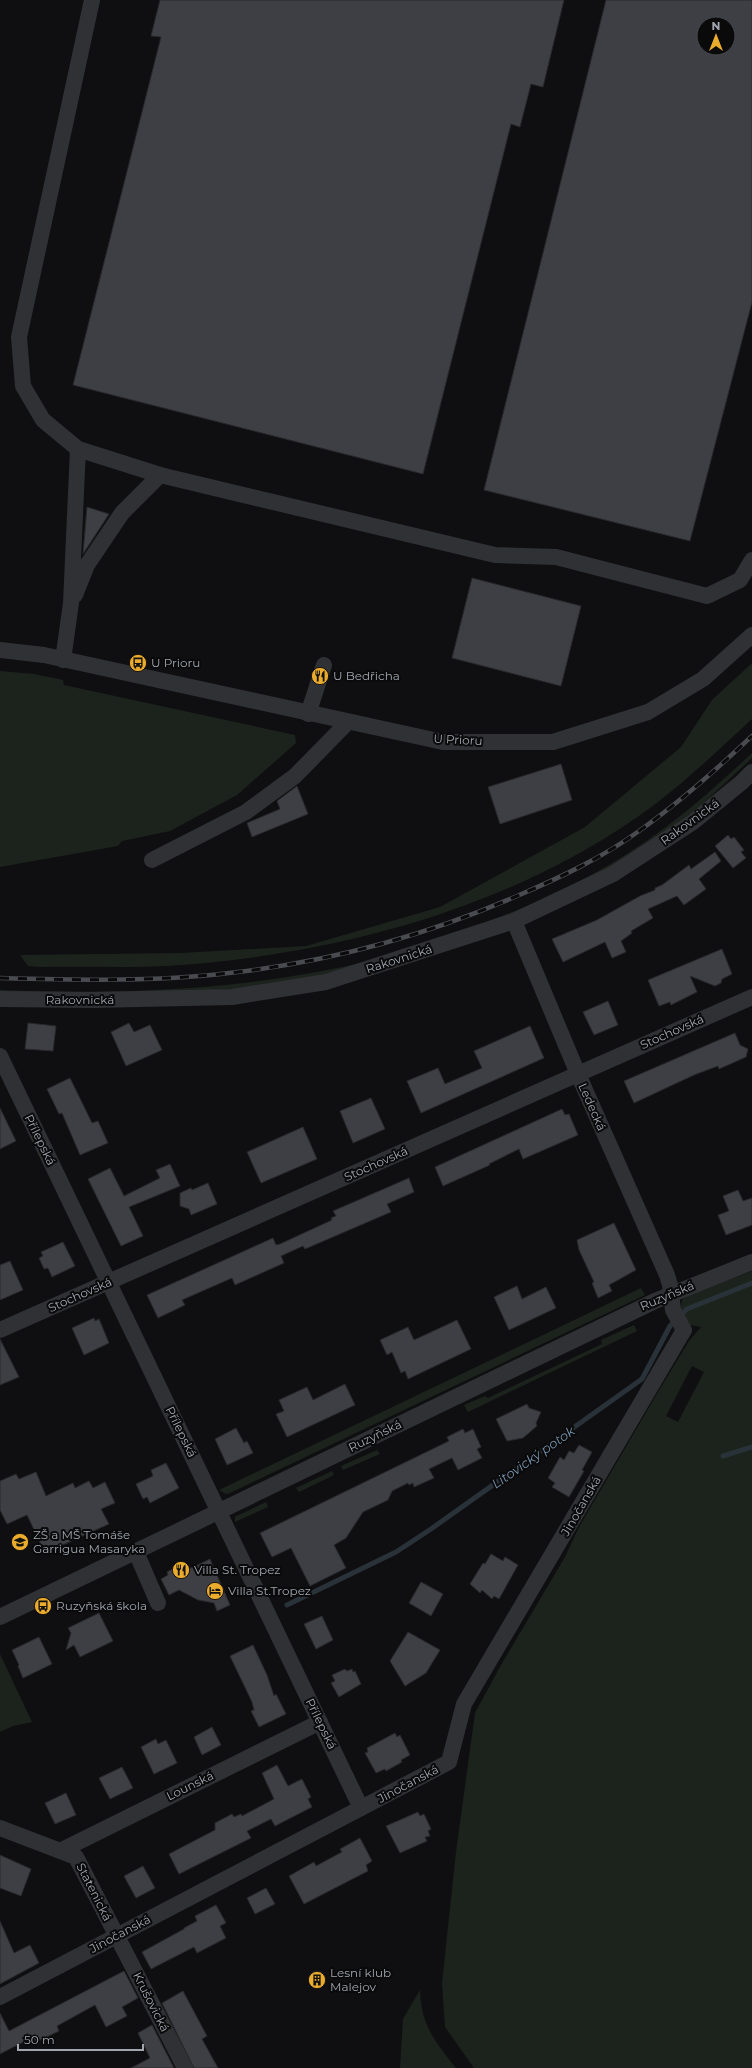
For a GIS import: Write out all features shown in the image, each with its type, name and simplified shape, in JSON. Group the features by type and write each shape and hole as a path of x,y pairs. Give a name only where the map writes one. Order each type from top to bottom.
{"street":[{"path":"92,0 19,337 23,386 43,420 78,449 160,475 495,555 556,557 707,596 740,580 752,560"},
{"path":"63,660 71,604 78,449"},
{"path":"71,604 87,565 122,513 160,475"},
{"name":"U Prioru","path":"0,650 44,656 442,742 553,742 648,712 703,679 752,636"},
{"path":"308,714 324,665"},
{"path":"152,860 246,812 295,776 348,722"},
{"name":"Rakovnická","path":"0,999 93,1000 240,996 326,982 514,920 613,874 693,822 752,772"},
{"name":"Ledecká","path":"514,920 561,1015 578,1074 667,1274 672,1293"},
{"name":"Stochovská","path":"0,1330 752,997"},
{"name":"Přílepská","path":"0,1056 361,1808"},
{"name":"Ruzyňská","path":"0,1617 672,1293 752,1262"},
{"name":"Jinočanská","path":"0,1997 449,1762 464,1704 684,1330 673,1310 672,1293"},
{"path":"136,1552 158,1603"},
{"name":"Lounská","path":"60,1851 320,1722"},
{"name":"Statenická","path":"0,1828 76,1857 116,1936"},
{"name":"Krušovická","path":"116,1936 185,2068"}],"shaded area":[{"path":"752,663 752,719 678,786 630,822 578,854 523,881 466,905 408,924 348,940 287,952 227,961 151,967 41,967 28,966 20,955 180,953 306,946 440,907 585,827 681,747 712,700"},
{"path":"0,671 34,674 63,680 64,685 295,735 296,743 237,795 170,831 122,841 118,846 0,867"},
{"path":"752,753 752,758 695,811 643,847 597,875 513,916 324,977 234,989 180,992 94,992 141,991 234,984 327,970 395,954 507,914 578,882 624,856 687,811"},
{"path":"0,990 47,991 94,992 0,992"},
{"path":"752,1271 752,2068 474,2068 445,2027 442,1983 456,1852 475,1713 501,1665 565,1557 579,1527 658,1392 689,1341 701,1327 690,1325 680,1310 682,1300 686,1296","holes":["692,1366 704,1372 678,1422 666,1416"]},
{"path":"641,1288 645,1295 230,1493 226,1494 219,1490"},
{"path":"634,1325 637,1331 468,1412 464,1405 485,1396 488,1398 602,1344 601,1340"},
{"path":"377,1450 380,1454 343,1470 341,1466"},
{"path":"332,1471 334,1475 299,1492 296,1488"},
{"path":"266,1502 268,1507 235,1522 235,1517"},
{"path":"0,1654 32,1722 13,1726 0,1732"},
{"path":"420,1990 423,2013 430,2032 456,2068 400,2068 403,2019"}],"building":[{"path":"160,0 564,0 543,87 531,84 520,127 511,124 423,474 73,385 161,37 151,36"},
{"path":"606,0 752,0 752,302 690,541 484,490"},
{"path":"87,507 109,514 83,554"},
{"path":"472,578 581,606 561,686 452,658"},
{"path":"561,764 572,800 500,824 488,787"},
{"path":"297,786 308,814 252,837 247,823 280,809 277,801"},
{"path":"728,835 731,839 734,837 744,850 741,852 746,858 733,868 715,846"},
{"path":"715,852 721,861 699,879 706,889 684,905 677,896 648,909 653,918 631,931 632,933 621,941 626,952 612,958 605,942 563,962 552,939 597,920 640,896 655,890 655,888 662,885 689,865 691,869"},
{"path":"722,949 732,974 722,979 721,983 715,986 690,976 697,992 671,1005 670,1002 659,1006 648,980"},
{"path":"608,1001 618,1025 594,1035 583,1012"},
{"path":"28,1023 56,1026 53,1051 25,1049"},
{"path":"129,1023 134,1032 150,1025 162,1050 126,1066 111,1032"},
{"path":"530,1026 544,1058 421,1113 407,1081 438,1068 445,1084 482,1068 474,1051"},
{"path":"735,1033 740,1045 748,1049 746,1057 719,1069 718,1066 694,1075 634,1103 624,1081"},
{"path":"70,1078 92,1123 98,1121 108,1143 80,1155 62,1113 59,1114 47,1089"},
{"path":"371,1098 385,1129 353,1143 340,1111"},
{"path":"0,1108 16,1141 0,1149"},
{"path":"562,1109 565,1115 569,1114 578,1135 523,1159 519,1149 489,1164 490,1165 443,1186 435,1167"},
{"path":"303,1127 317,1159 261,1183 247,1152"},
{"path":"170,1164 180,1186 129,1207 143,1236 121,1246 88,1179 110,1168 124,1196 160,1178 156,1170"},
{"path":"409,1178 414,1192 387,1204 391,1212 305,1249 303,1246 281,1256 284,1263 235,1285 232,1278 182,1300 185,1305 158,1318 147,1295 273,1238 276,1245 280,1244 332,1220 331,1218 336,1216 333,1211"},
{"path":"208,1183 217,1204 191,1215 189,1209 180,1206 180,1193 191,1188 192,1190"},
{"path":"738,1190 743,1201 752,1198 752,1225 726,1235 718,1215 729,1211 723,1196"},
{"path":"614,1223 636,1270 609,1285 612,1291 598,1298 592,1283 594,1282 579,1250 577,1240"},
{"path":"63,1242 75,1266 52,1277 48,1268 44,1269 39,1258 43,1256 41,1252"},
{"path":"10,1261 23,1290 0,1300 0,1265"},
{"path":"517,1286 522,1299 546,1287 556,1308 509,1330 494,1297"},
{"path":"94,1318 95,1321 99,1319 109,1343 84,1355 72,1328"},
{"path":"457,1320 471,1349 408,1379 405,1371 401,1373 392,1352 387,1355 380,1340 408,1327 414,1340"},
{"path":"0,1339 19,1377 0,1385"},
{"path":"345,1384 355,1405 287,1437 276,1414 284,1411 279,1400 307,1387 313,1400"},
{"path":"527,1404 529,1408 541,1412 536,1423 537,1426 523,1438 507,1441 496,1419"},
{"path":"236,1428 244,1443 247,1441 253,1453 227,1465 215,1439"},
{"path":"463,1429 465,1433 473,1429 481,1447 477,1449 482,1458 458,1470 452,1458 429,1469 434,1478 414,1487 413,1483 409,1485 408,1483 392,1491 388,1500 363,1512 346,1538 334,1545 346,1568 310,1586 291,1548 272,1557 260,1533 449,1441 447,1437"},
{"path":"579,1445 592,1452 582,1470 584,1471 569,1497 552,1487 555,1483 548,1478 560,1457 564,1460 569,1451 574,1453"},
{"path":"166,1463 179,1488 150,1503 147,1497 143,1499 136,1484 153,1476 151,1470"},
{"path":"36,1472 46,1496 73,1483 75,1488 89,1481 93,1488 105,1482 115,1503 101,1509 109,1524 45,1553 27,1515 7,1524 0,1510 0,1481 16,1474 19,1479"},
{"path":"491,1554 503,1561 505,1557 518,1565 499,1599 494,1596 492,1599 482,1590 480,1593 470,1584 483,1563 485,1564"},
{"path":"210,1559 230,1605 217,1611 214,1603 198,1600 179,1590 169,1595 161,1579 168,1575 167,1572 184,1563 187,1570"},
{"path":"421,1582 443,1594 431,1616 409,1603"},
{"path":"99,1613 113,1641 80,1657 74,1645 66,1650 71,1633 68,1628"},
{"path":"322,1616 333,1640 316,1649 304,1624"},
{"path":"408,1632 440,1650 426,1673 405,1686 390,1661"},
{"path":"39,1637 52,1664 23,1678 12,1650"},
{"path":"253,1645 267,1675 274,1696 276,1694 286,1714 259,1727 251,1711 254,1710 252,1702 230,1656"},
{"path":"345,1669 347,1671 352,1669 353,1672 355,1671 361,1684 339,1697 331,1683 335,1681 332,1675"},
{"path":"212,1727 221,1745 202,1755 194,1737"},
{"path":"395,1733 397,1737 400,1735 410,1755 401,1760 402,1762 386,1771 385,1769 376,1773 365,1753 368,1752 367,1748"},
{"path":"156,1739 158,1744 166,1740 177,1763 154,1774 141,1747"},
{"path":"277,1765 288,1786 302,1779 311,1797 308,1799 312,1807 275,1826 271,1819 247,1831 251,1838 179,1874 169,1854 215,1830 215,1823 232,1814 234,1817 241,1814 242,1816 274,1799 262,1773"},
{"path":"122,1767 133,1788 110,1799 99,1778"},
{"path":"66,1793 76,1815 55,1824 45,1803"},
{"path":"418,1812 420,1816 424,1814 431,1829 428,1831 430,1836 425,1837 427,1841 400,1853 386,1826"},
{"path":"360,1838 372,1861 366,1865 368,1871 304,1904 289,1876 314,1862 316,1866 342,1852 340,1849"},
{"path":"0,1855 31,1869 21,1896 0,1888"},
{"path":"143,1866 155,1888 136,1898 124,1876"},
{"path":"266,1888 275,1904 255,1914 247,1898"},
{"path":"216,1905 226,1923 220,1926 226,1938 197,1953 194,1947 151,1969 142,1952 197,1921 195,1916"},
{"path":"0,1921 14,1953 30,1945 39,1963 0,1984"},
{"path":"124,1971 138,1998 122,2007 127,2016 106,2027 95,2005 57,2026 59,2031 36,2042 33,2037 0,2054 0,2013 9,2031"},
{"name":"Lesní klub Malejov","path":"317,1971 324,1976 325,1979 320,1986 317,1987 310,1982 309,1979 314,1972"},
{"path":"183,1991 207,2036 202,2039 218,2068 194,2068 162,2003"},
{"path":"152,2025 174,2068 131,2068 150,2058 138,2033"}],"waterway":[{"name":"Litovický potok","path":"287,1605 396,1552 431,1529 642,1379 670,1326 687,1309 752,1283"},
{"path":"723,1456 752,1447"}],"railway":[{"path":"0,978 86,980 143,979 229,973 303,962 412,935 517,896 595,859 625,841 654,820 683,797 752,736"}],"place":[{"name":"U Prioru","path":"138,663"},
{"name":"U Bedřicha","path":"320,676"},
{"name":"ZŠ a MŠ Tomáše Garrigua Masaryka","path":"20,1542"},
{"name":"Villa St. Tropez","path":"181,1570"},
{"name":"Villa St.Tropez","path":"215,1591"},
{"name":"Ruzyňská škola","path":"43,1606"},
{"name":"Lesní klub Malejov","path":"317,1980"}]}
